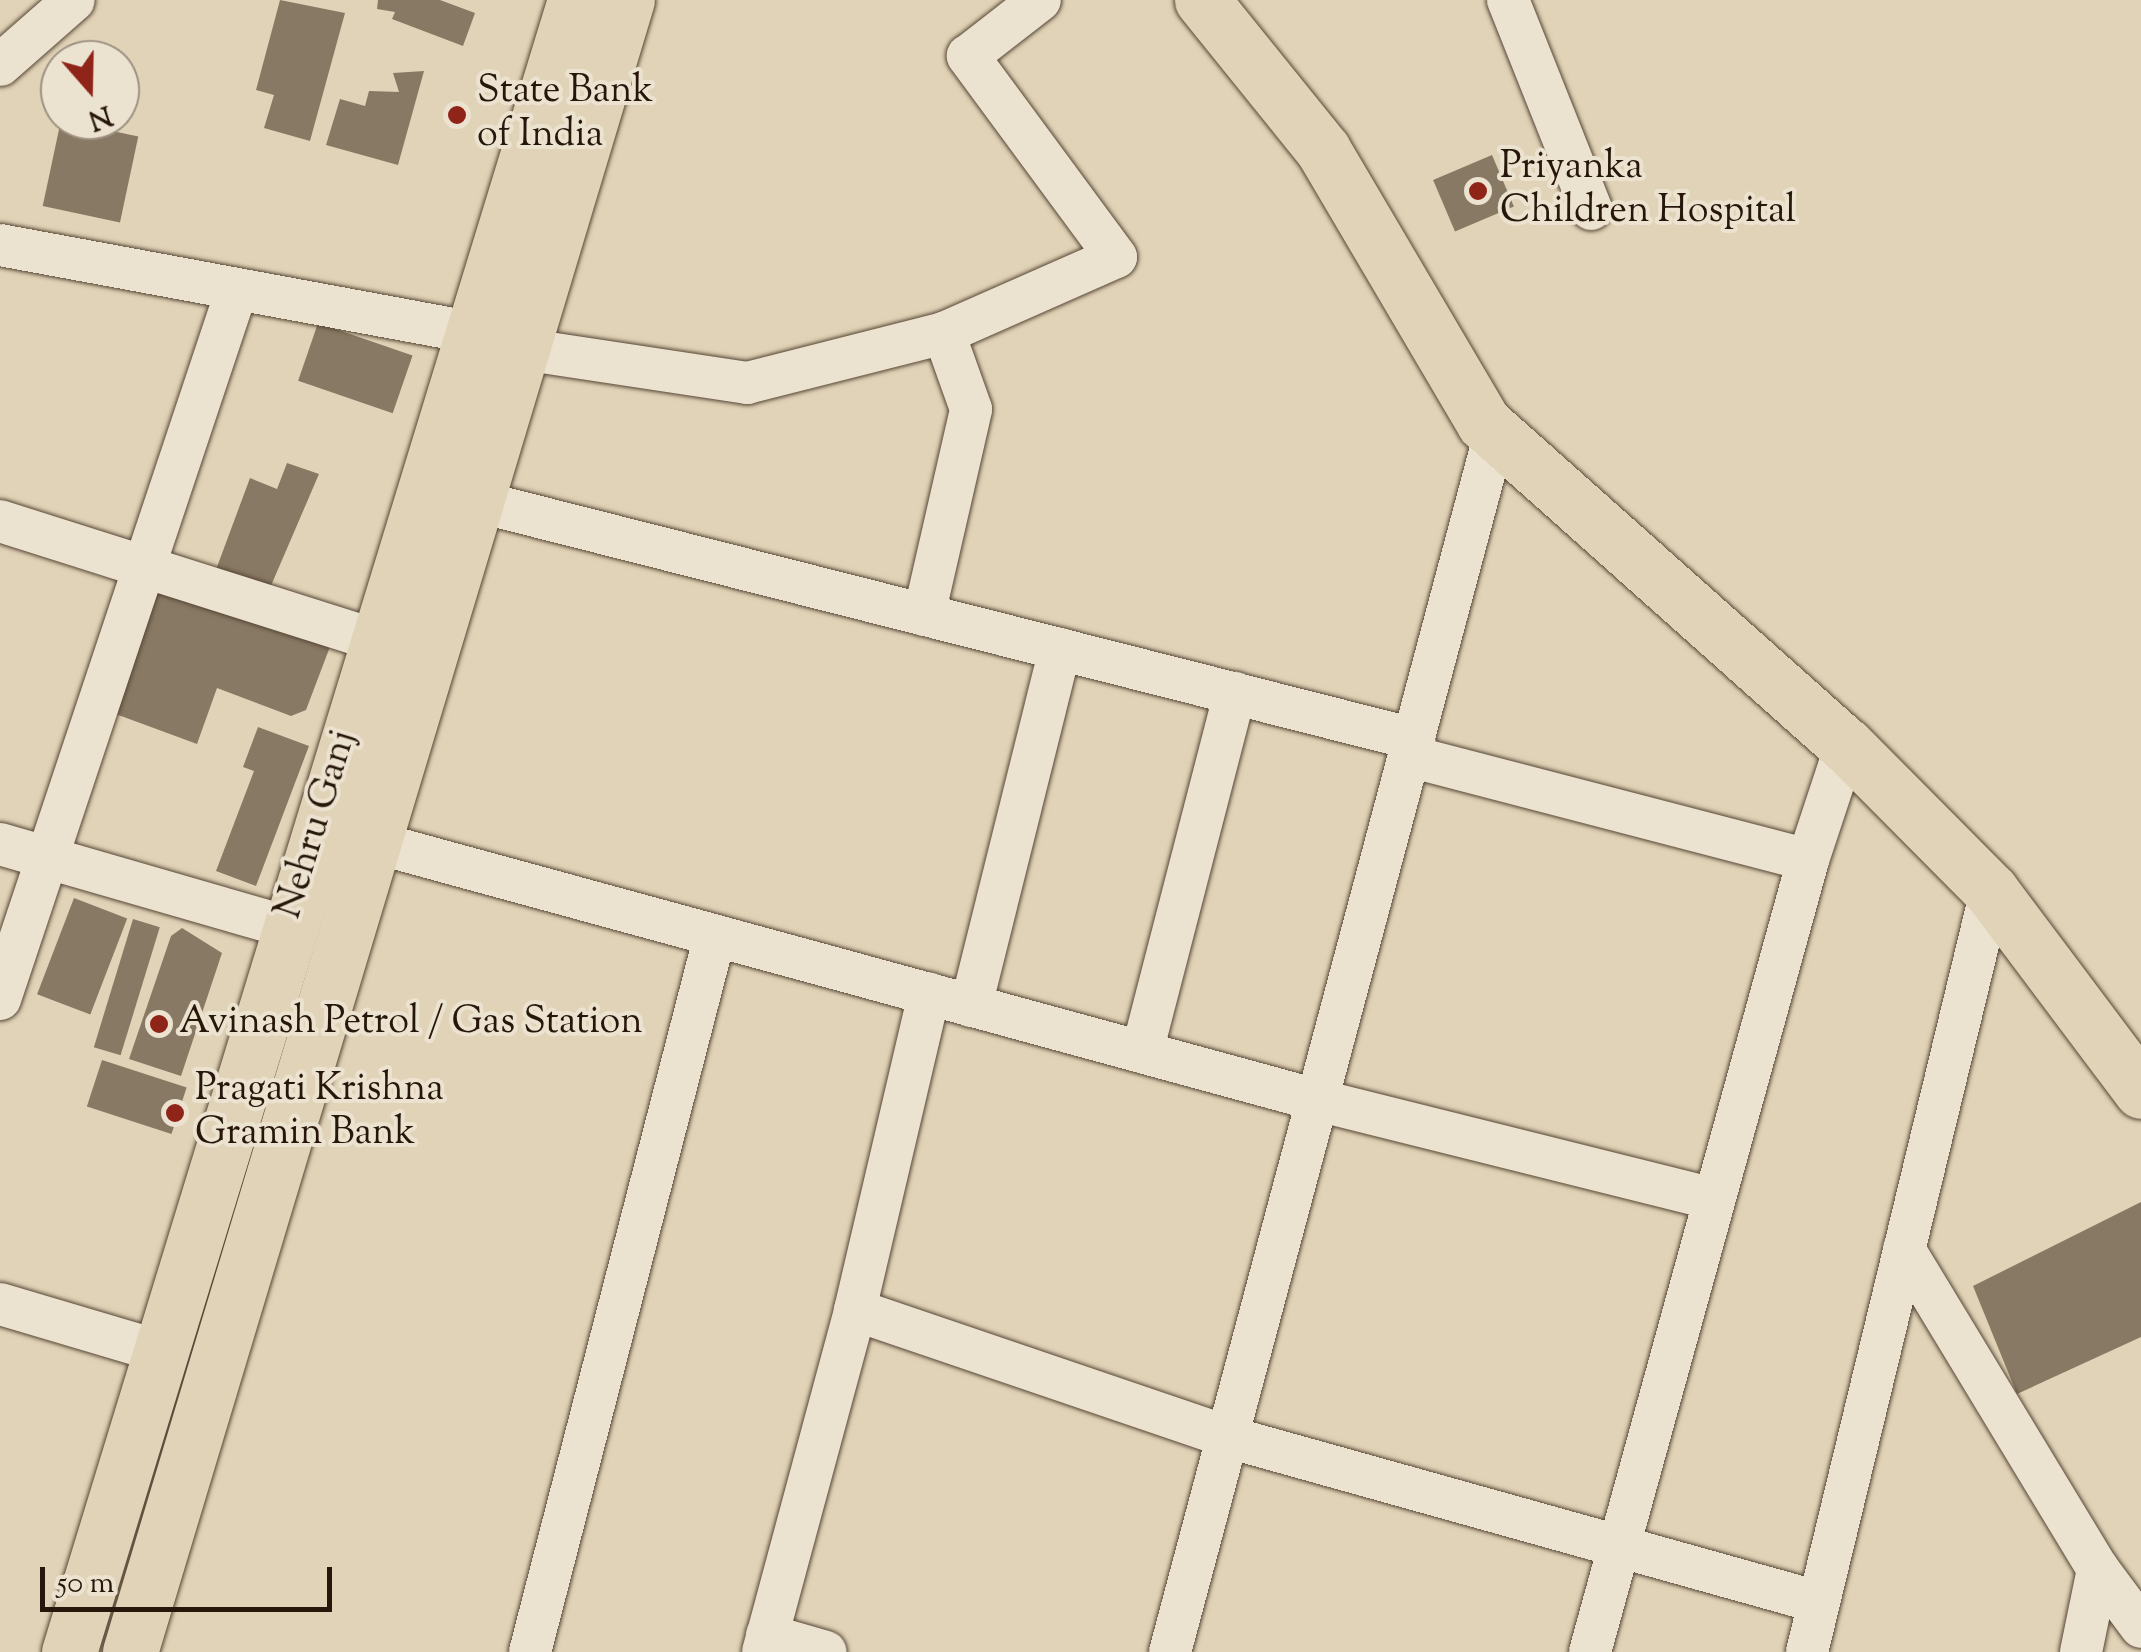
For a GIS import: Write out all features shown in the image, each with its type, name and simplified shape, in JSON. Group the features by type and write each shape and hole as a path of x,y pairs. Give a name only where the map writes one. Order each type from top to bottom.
{"main road":[{"name":"Nehru Ganj","path":"69,1652 286,927 574,0"},
{"name":"Nehru Ganj","path":"130,1652 627,0"},
{"path":"1202,0 1322,150 1495,433 1846,745 1991,891 2141,1091"}],"street":[{"path":"0,65 74,0"},
{"path":"522,349 748,383 944,333 1116,257 968,56 1040,0"},
{"path":"1513,2 1591,209"},
{"path":"0,246 471,332"},
{"path":"0,999 236,292"},
{"path":"924,615 972,408 944,333"},
{"path":"1170,1652 1495,433"},
{"path":"476,501 1236,694 1808,860"},
{"path":"0,521 376,640"},
{"path":"971,1006 1060,650"},
{"path":"1142,1052 1236,694"},
{"path":"1590,1652 1808,860 1846,745"},
{"path":"374,842 1317,1100 1714,1199"},
{"path":"0,844 286,927"},
{"path":"1807,1652 1991,891"},
{"path":"530,1652 715,935"},
{"path":"826,1652 765,1643 855,1310 929,994"},
{"path":"1904,1249 2098,1569 2141,1627"},
{"path":"0,1304 159,1351"},
{"path":"855,1310 1228,1437 1818,1602"},
{"path":"2081,1652 2098,1569"}],"building":[{"path":"280,0 345,13 310,141 264,128 274,95 256,90"},
{"path":"378,0 440,0 475,13 463,46 392,19 395,12 377,9"},
{"path":"424,71 398,165 326,145 340,99 365,106 369,91 399,92 393,73"},
{"path":"57,140 138,140 120,223 43,206"},
{"path":"1492,155 1514,207 1455,232 1433,180"},
{"path":"318,323 413,356 393,413 298,381"},
{"path":"287,463 319,474 267,595 214,575 250,478 277,489"},
{"path":"162,582 331,644 306,710 291,716 217,688 197,744 113,713"},
{"path":"258,727 309,746 256,886 216,871 254,771 243,767"},
{"path":"74,898 127,918 90,1015 37,994"},
{"path":"133,919 160,927 121,1055 94,1047"},
{"path":"182,928 222,953 181,1076 129,1059 171,936"},
{"path":"102,1060 187,1088 172,1134 87,1107"},
{"path":"2141,1202 2141,1337 2017,1394 1973,1286"}],"place":[{"name":"State Bank of India","path":"457,115"},
{"name":"Priyanka Children Hospital","path":"1478,191"},
{"name":"Avinash Petrol / Gas Station","path":"159,1024"},
{"name":"Pragati Krishna Gramin Bank","path":"175,1113"}]}
